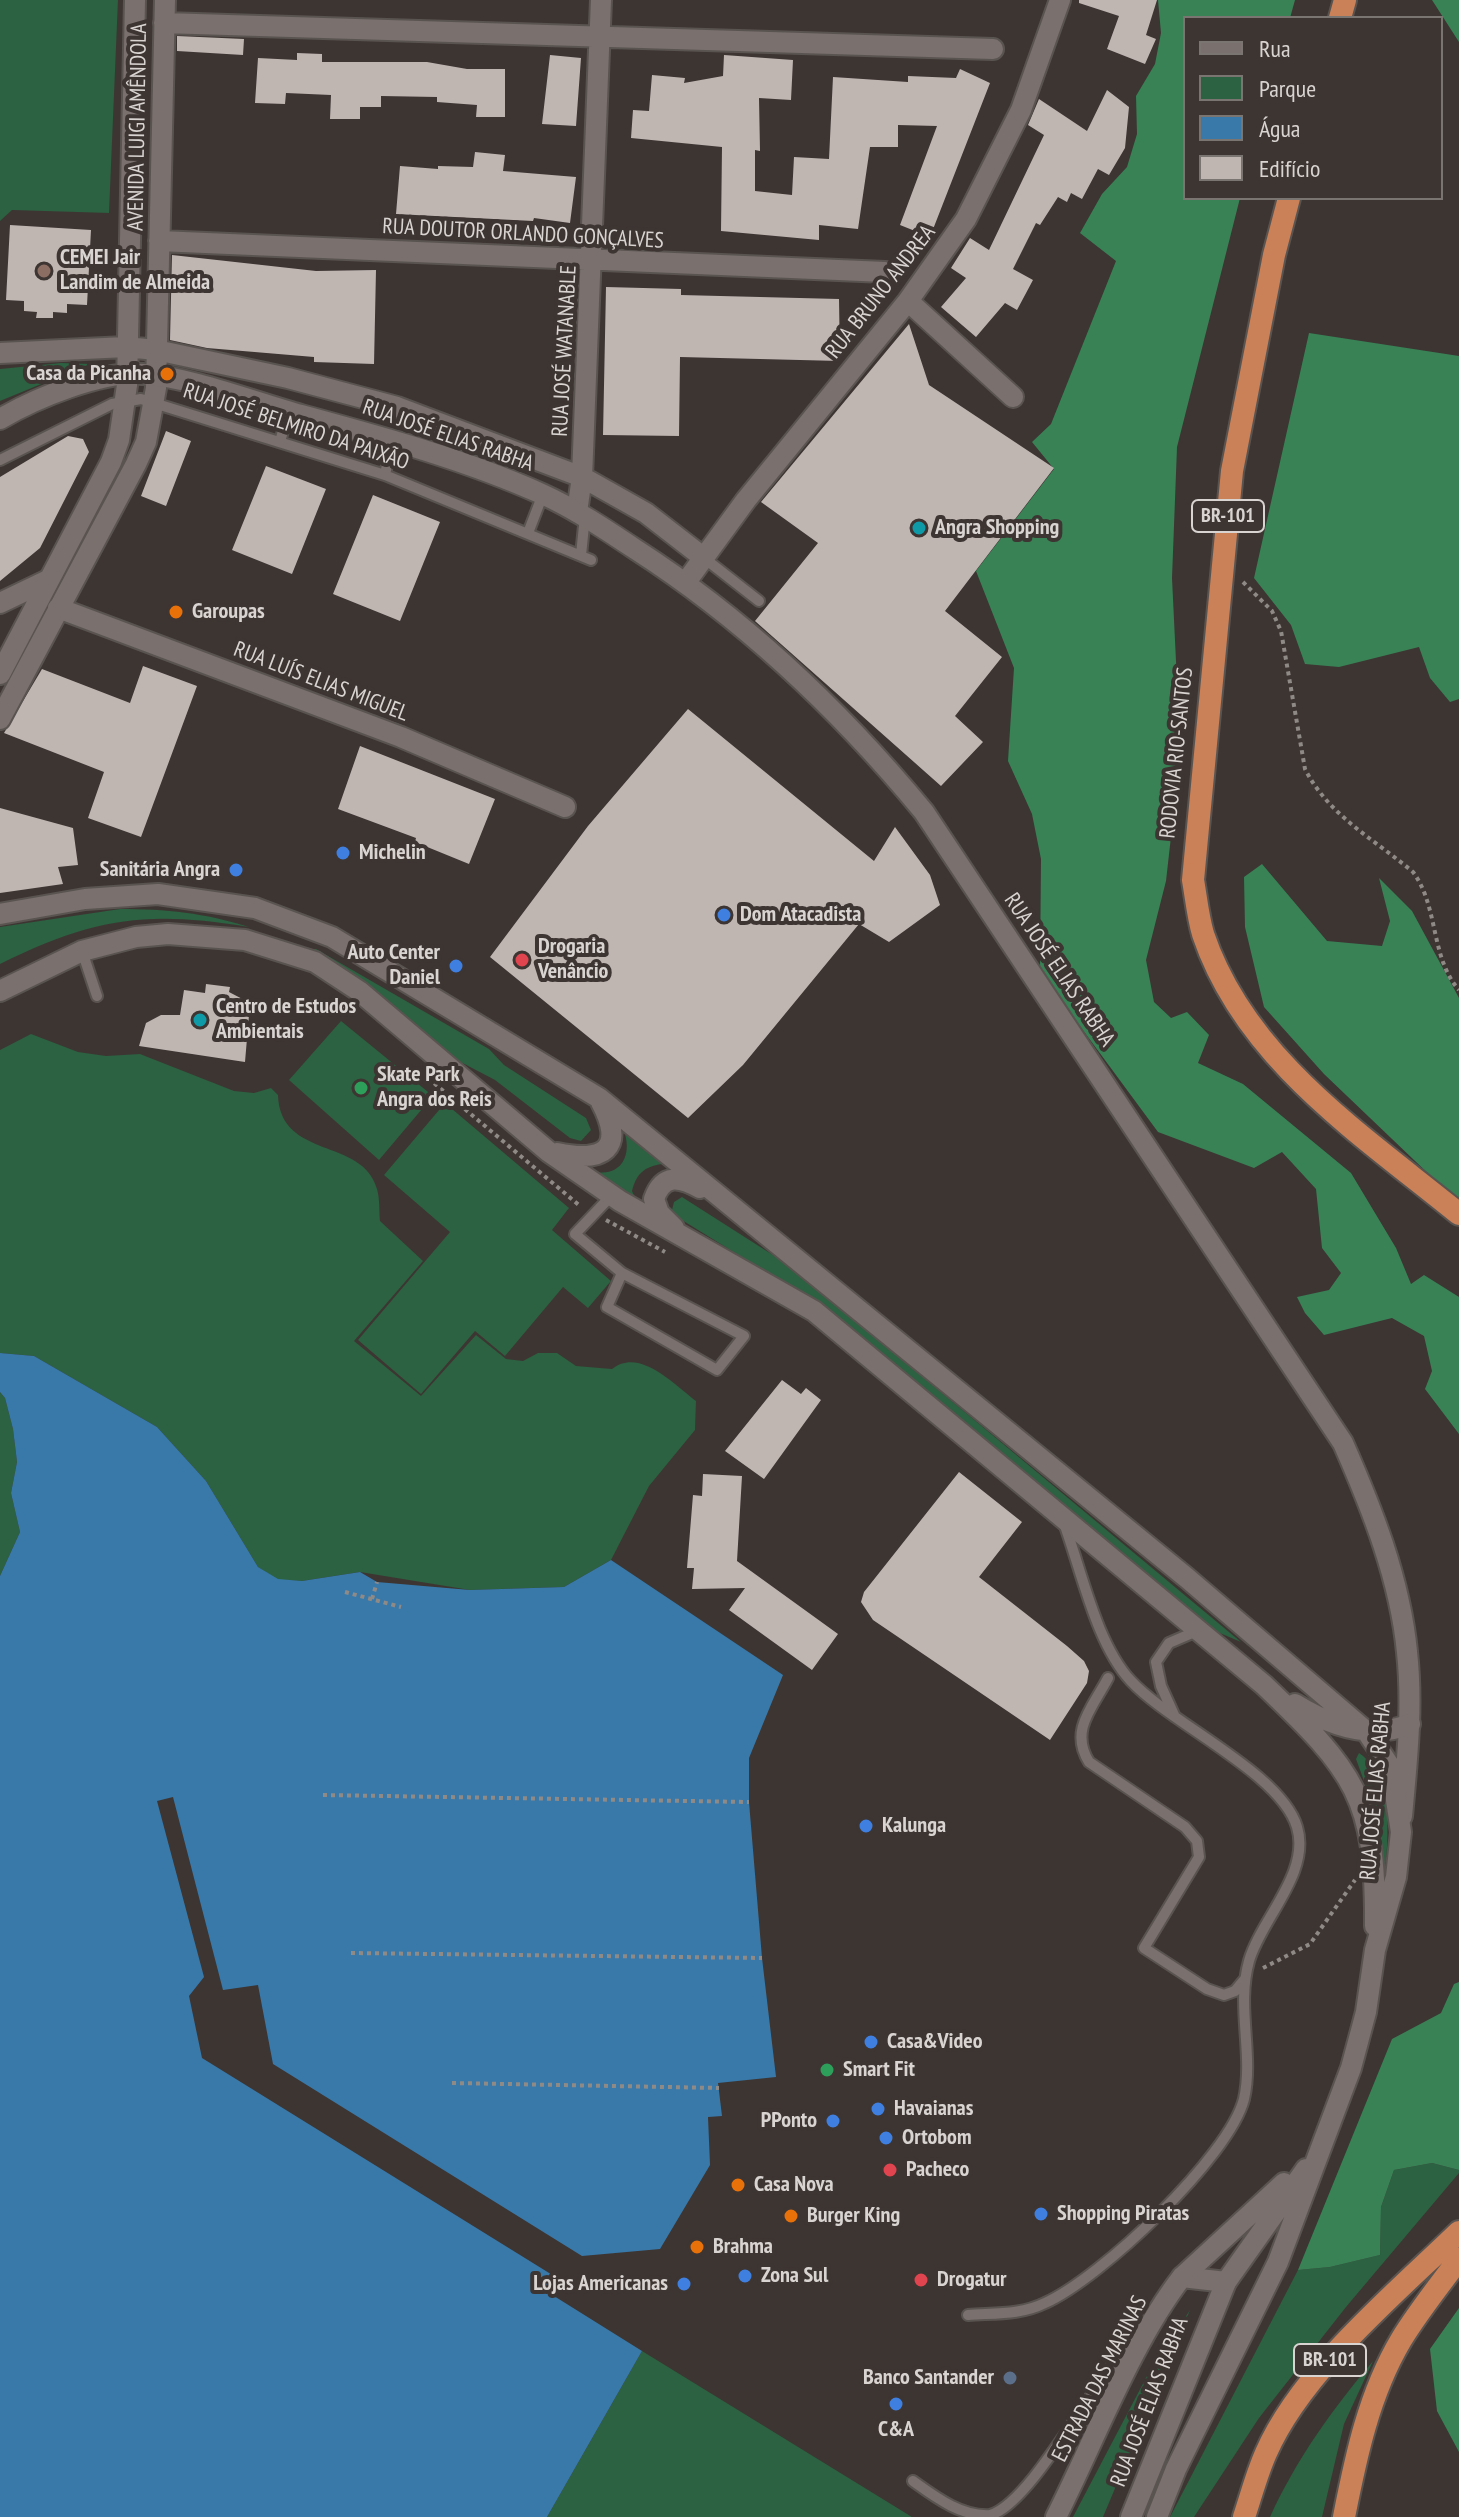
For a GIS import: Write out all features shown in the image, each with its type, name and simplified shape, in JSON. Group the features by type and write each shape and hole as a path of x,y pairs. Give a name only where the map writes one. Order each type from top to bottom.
{"highway":[{"name":"RODOVIA RIO-SANTOS","path":"1288,200 1274,255 1232,471 1194,839 1193,880 1203,932 1228,992 1268,1050 1338,1115 1459,1214"},
{"name":"BR-101","path":"1244,2517 1267,2451 1302,2395 1337,2352 1459,2232"},
{"name":"BR-101","path":"1344,2517 1356,2456 1376,2391 1401,2341 1459,2259"}],"street":[{"path":"0,719 48,580 111,462 125,406 135,0"},
{"name":"AVENIDA LUIGI AMÊNDOLA","path":"20,657 58,608 146,442 156,376 165,0"},
{"name":"RUA JOSÉ WATANABLE","path":"581,514 594,262 601,0"},
{"name":"RUA BRUNO ANDREA","path":"686,582 746,500 908,301 966,219 1021,110 1060,0"},
{"path":"164,23 993,49"},
{"name":"RUA DOUTOR ORLANDO GONÇALVES","path":"159,241 594,262 885,272"},
{"path":"908,301 1013,397"},
{"path":"0,353 126,347 156,350 288,378 397,407 582,477 646,513 704,558"},
{"name":"RUA JOSÉ ELIAS RABHA","path":"0,419 59,391 127,374 156,376 392,440 464,463 543,494 581,514 686,582 769,647 868,744 924,812 1343,1443 1374,1511 1397,1595 1407,1651 1410,1724 1396,1877 1375,1950 1366,2012 1351,2068 1323,2147 1275,2268 1189,2442 1157,2517"},
{"path":"0,603 48,580"},
{"name":"RUA LUÍS ELIAS MIGUEL","path":"58,608 415,743 565,807"},
{"path":"0,674 20,657"},
{"path":"0,914 85,899 158,894 255,908 332,937 599,1098 1187,1578 1367,1732 1391,1768 1401,1832"},
{"path":"0,991 82,951 136,937 203,934 245,940 315,962 359,991 549,1152 688,1241 814,1311 1264,1685 1326,1745 1353,1783 1367,1821 1375,1874 1375,1950"},
{"path":"549,1152 588,1157 600,1155 608,1148 613,1136 612,1124 599,1098"},
{"path":"688,1241 659,1213 654,1199 658,1188 667,1179 681,1178 722,1198"},
{"path":"1264,1685 1311,1714 1367,1732 1389,1732 1410,1724"},
{"name":"RUA JOSÉ ELIAS RABHA","path":"1131,2517 1226,2282 1323,2147"},
{"name":"ESTRADA DAS MARINAS","path":"1056,2517 1159,2313 1190,2277 1323,2147"},
{"path":"1190,2277 1253,2282 1275,2268"},
{"path":"1190,2277 1208,2286 1215,2304"}],"lane":[{"path":"0,460 125,406"},
{"name":"RUA JOSÉ BELMIRO DA PAIXÃO","path":"125,406 153,406 385,475 586,558 581,514"},
{"path":"280,442 288,412"},
{"path":"385,475 392,440"},
{"path":"528,533 543,494"},
{"path":"704,558 759,601"},
{"path":"82,951 97,996"},
{"path":"612,1195 575,1234 622,1273 744,1336 717,1370 607,1307 622,1273"},
{"path":"968,2315 1029,2309 1097,2272 1126,2249 1225,2141 1244,2098 1245,1979 1250,1957 1295,1865 1297,1826 1286,1805 1262,1780 1176,1719 1132,1682 1116,1662 1062,1517"},
{"path":"1176,1719 1161,1686 1156,1662 1169,1643 1197,1631"},
{"path":"1108,1678 1081,1726 1082,1751 1089,1762 1185,1827 1197,1841 1199,1857 1192,1873 1144,1948 1207,1989 1224,1995 1235,1991 1245,1979"},
{"path":"913,2481 947,2506 967,2515 989,2515 1008,2505 1052,2451 1111,2362 1159,2313"}],"path":[{"path":"1223,565 1258,593 1272,611 1281,631 1305,769 1314,787 1327,804 1413,872 1421,883 1442,959 1459,990"},
{"path":"324,994 358,1018"},
{"path":"416,1068 574,1203"},
{"path":"372,1599 377,1582"},
{"path":"345,1592 401,1607"},
{"path":"323,1795 749,1802"},
{"path":"1245,1979 1310,1944 1357,1877 1375,1874"},
{"path":"351,1953 762,1958"},
{"path":"452,2083 719,2088"}],"green space":[{"path":"0,0 118,0 109,213 12,210 0,221"},
{"path":"1158,0 1295,0 1291,16 1183,16 1183,200 1239,200 1177,447 1172,578 1179,724 1166,881 1146,960 1154,1002 1171,1018 1187,1012 1209,1035 1198,1063 1243,1084 1351,1173 1396,1248 1411,1284 1424,1275 1459,1297 1459,1434 1425,1389 1432,1371 1424,1336 1392,1318 1324,1335 1305,1313 1297,1297 1329,1290 1341,1273 1322,1248 1316,1189 1282,1152 1254,1168 1158,1132 1040,972 1041,859 1032,814 1008,761 1014,668 976,571 1054,469 1032,442 1051,424 1116,261 1080,233 1102,194 1127,167 1137,134 1136,96 1155,64 1161,33"},
{"path":"1432,0 1459,0 1459,42 1443,16"},
{"path":"1309,333 1459,356 1459,699 1450,702 1430,678 1419,647 1339,667 1305,664 1291,625 1254,578"},
{"path":"61,363 90,364 0,401 0,369"},
{"path":"1262,864 1327,941 1382,946 1390,921 1379,878 1412,911 1459,998 1459,1203 1324,1074 1264,1007 1245,927 1244,877"},
{"path":"120,909 185,913 249,927 179,919 121,922 64,936 0,964 0,927"},
{"path":"316,949 489,1049 504,1065 586,1118 591,1130 581,1141 570,1138 495,1080 451,1057 305,950"},
{"name":"Skate Park Angra dos Reis","path":"341,1021 433,1096 379,1160 289,1080"},
{"path":"31,1034 78,1052 106,1056 140,1054 234,1091 254,1093 271,1088 278,1095 282,1116 292,1130 356,1162 369,1173 378,1193 380,1221 423,1261 354,1341 421,1396 476,1335 506,1359 523,1361 538,1353 557,1353 576,1366 612,1369 622,1363 645,1365 696,1401 695,1430 649,1486 611,1560 564,1587 470,1590 360,1572 302,1581 278,1580 258,1567 206,1481 157,1427 34,1356 0,1353 0,1050"},
{"path":"445,1103 569,1208 552,1230 611,1281 588,1308 563,1287 505,1356 475,1331 421,1394 358,1340 450,1232 384,1175"},
{"path":"625,1134 662,1164 650,1167 639,1175 632,1191 637,1202 592,1171 609,1172 621,1164 626,1151"},
{"path":"682,1197 787,1264 1241,1642 1215,1631 821,1306 677,1217 672,1210 674,1202"},
{"path":"0,1392 5,1398 13,1429 17,1462 11,1493 20,1532 0,1576"},
{"path":"1359,1753 1372,1766 1381,1783 1386,1804 1387,1849 1380,1909 1380,1825 1356,1759"},
{"path":"1459,1982 1459,2170 1432,2163 1394,2170 1381,2207 1380,2255 1330,2267 1298,2270 1392,2039 1441,2013 1454,1984"},
{"path":"1432,2163 1459,2170 1459,2173 1346,2307 1259,2418 1194,2517 1170,2517 1298,2270 1330,2267 1380,2255 1381,2207 1394,2170"},
{"path":"1459,2308 1459,2452 1437,2411 1430,2349"},
{"path":"1190,2310 1103,2517 1073,2517 1147,2376"},
{"path":"642,2351 912,2517 547,2517"},
{"path":"1373,2361 1344,2424 1322,2517 1270,2517 1316,2435"}],"water":[{"path":"0,1353 34,1356 157,1427 206,1481 258,1567 278,1579 302,1581 360,1572 377,1582 470,1590 564,1587 611,1560 783,1675 749,1758 749,1802 762,1958 776,2077 718,2083 722,2116 708,2117 710,2165 660,2249 582,2256 273,2064 258,1985 223,1990 173,1797 157,1801 204,1977 189,1996 202,2058 562,2281 554,2296 642,2351 547,2517 0,2517 0,1576 20,1532 11,1493 17,1462 13,1429 5,1398 0,1392"}],"building":[{"path":"1079,0 1157,0 1146,35 1156,39 1145,64 1107,49 1119,16 1079,3"},
{"path":"177,36 244,39 243,55 177,51"},
{"path":"297,53 322,54 322,62 427,62 467,69 505,69 505,117 476,117 477,105 437,102 437,97 381,96 381,107 360,107 360,119 330,119 331,95 286,93 285,104 255,103 258,58 297,60"},
{"path":"550,55 581,58 576,126 542,124"},
{"path":"724,55 793,60 791,100 759,98 760,151 755,150 755,191 792,195 794,157 829,159 833,77 908,82 908,76 956,78 960,69 990,83 930,237 900,225 937,126 898,125 898,147 870,147 858,229 819,225 819,240 721,231 722,147 631,138 633,110 649,111 652,75 685,78 684,83 723,76"},
{"path":"1107,90 1129,107 1125,148 1109,175 1098,169 1082,199 1071,193 1067,202 1058,197 1040,225 1036,223 1013,269 1033,280 1017,310 1005,303 976,337 941,307 966,278 951,268 970,238 989,250 1044,135 1028,125 1039,99 1087,131"},
{"path":"475,152 505,155 503,171 576,177 570,223 534,218 533,221 396,214 400,166 438,169 438,166 473,167"},
{"path":"10,225 91,230 87,305 67,304 67,313 53,312 53,318 36,318 37,312 24,311 24,301 6,300"},
{"path":"172,255 316,271 376,270 374,364 314,362 314,357 207,348 170,340"},
{"path":"606,287 681,289 681,295 839,299 840,361 680,357 679,436 603,435"},
{"name":"Angra Shopping","path":"909,324 929,385 1054,468 945,611 1002,657 955,716 983,742 941,786 755,621 818,543 761,502"},
{"path":"166,431 191,441 166,506 141,496"},
{"path":"68,436 83,439 89,452 40,548 0,581 0,477"},
{"path":"266,466 326,489 292,574 232,550"},
{"path":"373,495 440,522 400,621 333,594"},
{"path":"143,666 197,686 141,837 88,818 104,772 4,733 42,669 130,703"},
{"name":"Dom Atacadista","path":"688,709 874,861 895,827 930,875 940,905 889,942 859,924 743,1065 688,1118 490,957 588,826"},
{"path":"360,746 495,799 469,864 415,842 416,838 338,809"},
{"path":"0,808 73,828 78,865 58,867 63,884 0,893"},
{"name":"Centro de Estudos Ambientais","path":"206,984 230,987 229,992 250,1003 245,1062 139,1046 146,1023 161,1015 180,1015 184,990 205,993"},
{"path":"782,1380 801,1394 806,1388 821,1400 764,1479 725,1451"},
{"path":"959,1472 1022,1522 979,1577 1067,1646 1084,1661 1089,1671 1087,1683 1050,1740 873,1620 861,1602 864,1592"},
{"path":"703,1474 742,1476 737,1561 838,1634 812,1670 729,1610 745,1588 692,1589 694,1568 687,1568 693,1495 702,1496"}],"place":[{"name":"CEMEI Jair Landim de Almeida","path":"44,271"},
{"name":"Casa da Picanha","path":"167,374"},
{"name":"Angra Shopping","path":"919,528"},
{"name":"Garoupas","path":"176,612"},
{"name":"Michelin","path":"343,853"},
{"name":"Sanitária Angra","path":"236,870"},
{"name":"Dom Atacadista","path":"724,915"},
{"name":"Drogaria Venâncio","path":"522,960"},
{"name":"Auto Center Daniel","path":"456,966"},
{"name":"Centro de Estudos Ambientais","path":"200,1020"},
{"name":"Skate Park Angra dos Reis","path":"361,1088"},
{"name":"Kalunga","path":"866,1826"},
{"name":"Casa&Video","path":"871,2042"},
{"name":"Smart Fit","path":"827,2070"},
{"name":"Havaianas","path":"878,2109"},
{"name":"PPonto","path":"833,2121"},
{"name":"Ortobom","path":"886,2138"},
{"name":"Pacheco","path":"890,2170"},
{"name":"Casa Nova","path":"738,2185"},
{"name":"Shopping Piratas","path":"1041,2214"},
{"name":"Burger King","path":"791,2216"},
{"name":"Brahma","path":"697,2247"},
{"name":"Zona Sul","path":"745,2276"},
{"name":"Drogatur","path":"921,2280"},
{"name":"Lojas Americanas","path":"684,2284"},
{"name":"Banco Santander","path":"1010,2378"},
{"name":"C&A","path":"896,2404"}]}
